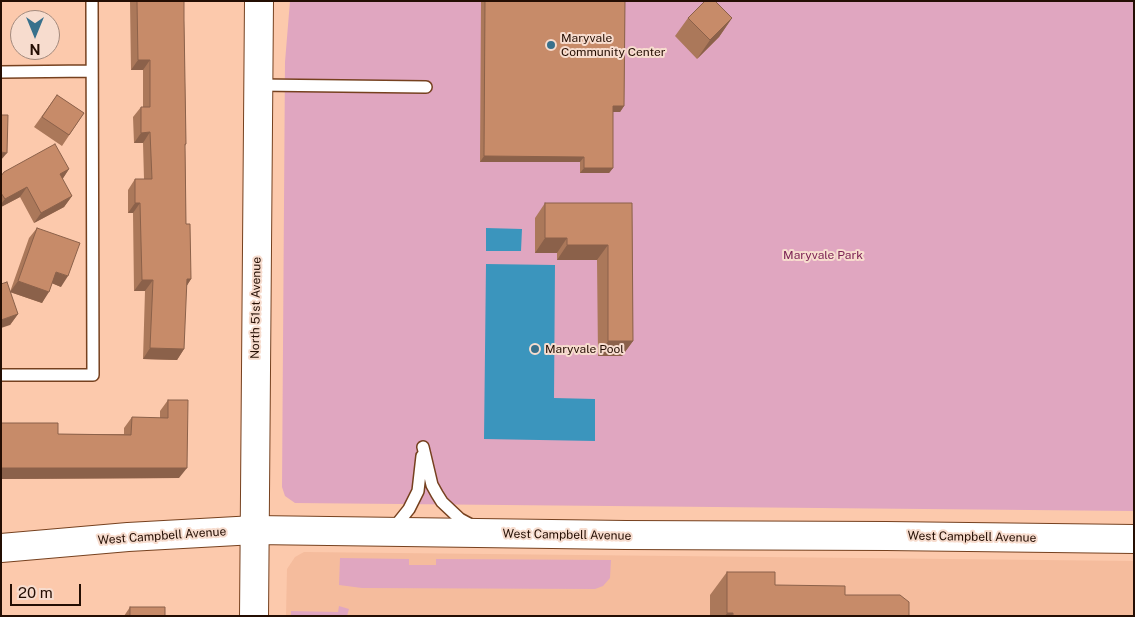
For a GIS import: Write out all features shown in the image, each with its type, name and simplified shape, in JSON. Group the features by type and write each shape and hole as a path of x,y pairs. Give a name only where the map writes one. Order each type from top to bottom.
{"street":[{"name":"North 51st Avenue","path":"254,616 259,1"},
{"name":"West Campbell Avenue","path":"1,548 128,537 255,530 485,534 1134,539"}],"lane":[{"path":"1,375 94,375 92,1"},
{"path":"1,72 92,71"},
{"path":"258,86 426,87"},
{"path":"390,532 409,509 418,491 423,447 432,485 442,502 460,519 485,534"}],"shaded area":[{"path":"304,552 1134,561 1134,616 286,616 287,569 295,557"}],"green space":[{"name":"Maryvale Park","path":"290,1 1134,1 1134,511 295,503 285,496 282,487 285,62"},
{"path":"340,558 409,559 409,565 436,565 436,559 611,560 610,578 603,586 595,589 362,588 339,585"},
{"path":"339,606 349,609 347,616 291,616 291,611 338,612"}],"water":[{"path":"486,228 522,229 521,251 486,251"},
{"path":"486,264 555,265 554,398 595,399 595,441 484,439"}],"building":[{"path":"137,1 184,1 186,224 190,224 191,279 187,279 184,349 150,348 153,280 142,280 140,203 135,203 135,179 152,179 150,132 141,133 141,107 150,107 150,60 138,60"},
{"name":"Maryvale Community Center","path":"485,1 625,1 624,106 613,106 613,168 584,168 584,157 484,156"},
{"path":"705,1 715,1 732,18 710,40 688,18"},
{"path":"57,95 84,113 69,135 42,117"},
{"path":"1,115 8,115 7,153 1,152"},
{"path":"55,144 69,169 60,174 72,196 41,213 27,187 5,199 1,193 1,176 4,172"},
{"path":"545,203 632,203 633,341 608,341 608,245 567,245 567,238 545,238"},
{"path":"37,228 80,243 68,276 56,272 49,292 18,281"},
{"path":"7,282 18,314 1,320 1,284"},
{"path":"168,400 188,400 187,468 1,468 1,423 58,423 58,434 131,435 132,417 168,418"},
{"path":"727,572 775,572 775,585 845,586 845,595 900,595 909,602 909,616 733,616 733,613 727,613"},
{"path":"130,607 165,607 165,616 130,616"}],"place":[{"name":"Maryvale Community Center","path":"551,45"},
{"name":"Maryvale Pool","path":"535,349"}]}
